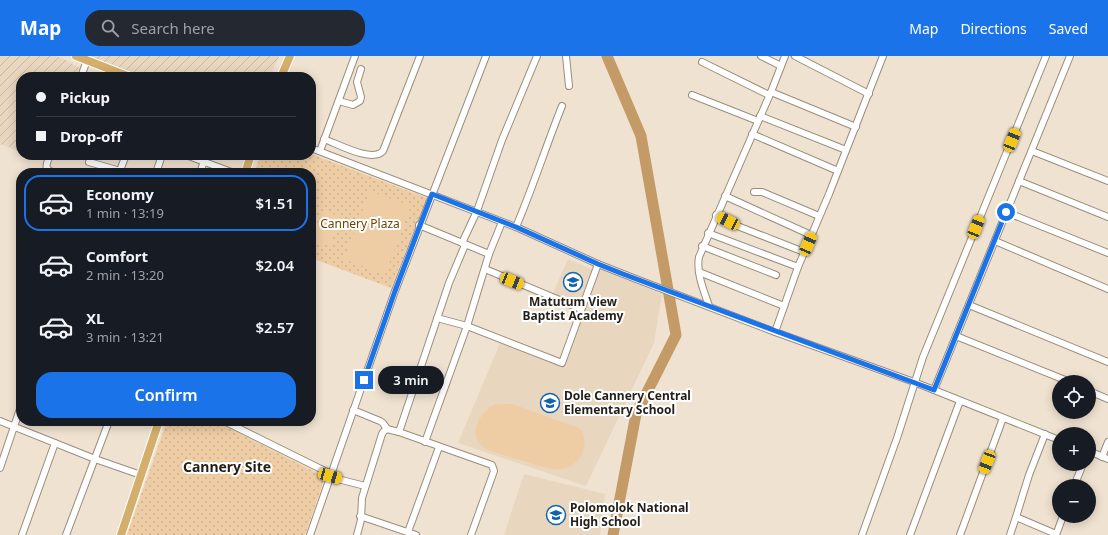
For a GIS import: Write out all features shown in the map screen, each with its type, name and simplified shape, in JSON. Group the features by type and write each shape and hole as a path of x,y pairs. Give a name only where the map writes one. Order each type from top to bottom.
{"main road":[{"path":"76,56 117,72"},
{"path":"283,72 290,56"},
{"path":"121,535 157,426"}],"street":[{"path":"320,151 355,56"},
{"path":"324,139 364,155 372,156 380,154 384,151 420,56"},
{"path":"310,535 419,225 486,56"},
{"path":"399,432 449,283 477,211 502,140 537,56"},
{"path":"566,56 569,86"},
{"path":"761,56 781,66"},
{"path":"708,306 697,264 702,246 770,94 785,56"},
{"path":"795,56 869,94"},
{"path":"776,332 798,267 856,127 883,56"},
{"path":"862,535 906,413 914,382 923,357 1046,56"},
{"path":"934,390 1070,56"},
{"path":"83,72 87,60"},
{"path":"702,62 770,94 856,127"},
{"path":"339,101 353,105 360,101 361,97 357,82 361,69"},
{"path":"692,95 846,150"},
{"path":"516,227 534,185 562,106"},
{"path":"752,134 838,171"},
{"path":"316,150 477,211 598,264 776,332 914,382 1052,437"},
{"path":"1032,150 1108,181"},
{"path":"199,160 220,168"},
{"path":"89,162 108,168"},
{"path":"202,168 204,162"},
{"path":"1019,181 1108,216"},
{"path":"754,192 762,192 819,216"},
{"path":"725,196 811,235"},
{"path":"1006,212 1108,253"},
{"path":"716,215 740,227 804,252"},
{"path":"425,442 467,326 502,222"},
{"path":"419,225 490,254"},
{"path":"708,233 798,267"},
{"path":"994,241 1108,289"},
{"path":"702,246 776,275"},
{"path":"437,318 467,326 562,363 598,264"},
{"path":"485,269 581,309"},
{"path":"699,272 784,306"},
{"path":"969,305 1108,362"},
{"path":"956,336 1053,375"},
{"path":"1096,394 1108,399"},
{"path":"910,535 960,401"},
{"path":"353,410 380,421 387,429 490,464 494,469 471,535"},
{"path":"960,535 1004,418"},
{"path":"0,468 16,420"},
{"path":"0,421 95,459 141,475"},
{"path":"66,535 107,426"},
{"path":"234,426 331,475 365,486"},
{"path":"357,535 361,523 361,504 365,486 382,434 387,429"},
{"path":"1010,535 1029,475 1045,434"},
{"path":"1105,458 1108,442"},
{"path":"22,535 55,443"},
{"path":"406,533 439,447"},
{"path":"360,516 406,533 416,535"},
{"path":"1016,517 1056,534 1060,523"}],"shaded area":[{"path":"0,56 56,56 80,68 78,72 16,72 16,150 0,144"},
{"path":"89,56 279,56 272,72 129,72"},
{"name":"Matutum View Baptist Academy","path":"568,259 593,270 580,307 552,295"},
{"name":"Dole Cannery Central Elementary School","path":"599,268 662,294 654,343 586,486 458,443 503,336 562,364"},
{"name":"Polomolok National High School","path":"524,474 605,494 600,535 504,535"}],"green space":[{"name":"Cannery Plaza","path":"316,156 427,198 391,288 316,260 316,168 256,168 259,160 316,160"},
{"path":"370,191 411,206 385,275 344,259"},
{"path":"323,210 341,217 330,246 316,241 316,228"},
{"path":"512,404 579,428 583,433 585,442 583,451 578,460 565,468 549,468 497,453 483,447 477,439 476,430 479,420 483,414 490,407"},
{"path":"165,426 225,426 325,477 305,535 127,535"}],"waterway":[{"path":"607,56 641,136 676,335 636,414 613,535"}],"place":[{"name":"Matutum View Baptist Academy","path":"573,282"},
{"name":"Dole Cannery Central Elementary School","path":"550,403"},
{"name":"Polomolok National High School","path":"556,515"}],"district":[{"name":"Cannery Site","path":"227,467"}],"route":[{"path":"364,380 419,225 432,194 516,227 623,274 934,390 1006,212"}]}
